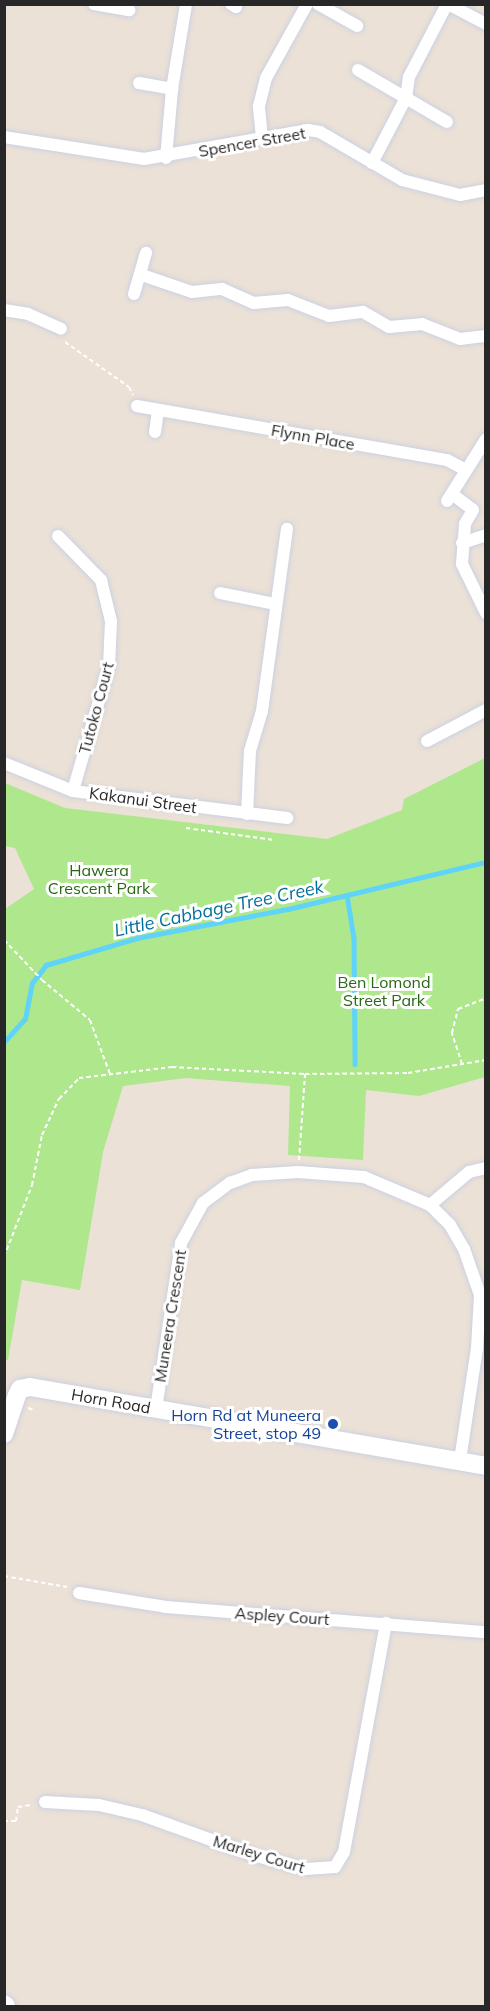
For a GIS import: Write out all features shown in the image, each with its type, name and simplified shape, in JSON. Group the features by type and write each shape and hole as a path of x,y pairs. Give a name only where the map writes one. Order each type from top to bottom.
{"street":[{"path":"94,4 129,10"},
{"path":"166,158 172,89 186,4"},
{"path":"262,137 259,106 266,78 307,4"},
{"path":"318,4 357,26"},
{"path":"372,162 406,98 409,77 448,4 486,24"},
{"path":"358,70 447,122"},
{"path":"139,83 172,89"},
{"name":"Spencer Street","path":"4,136 144,159 166,158 308,129 320,132 402,180 460,195 486,190"},
{"path":"134,294 142,275 146,253"},
{"path":"142,275 192,292 222,289 254,303 288,300 328,316 363,312 389,327 422,324 460,339 486,336"},
{"path":"4,310 28,314 61,329"},
{"name":"Flynn Place","path":"137,406 447,460 466,470"},
{"path":"155,432 158,410"},
{"path":"486,439 481,456 466,470 449,497 473,510 462,543 462,564 486,613"},
{"path":"248,814 250,751 262,711 287,529"},
{"path":"462,543 486,535"},
{"name":"Tutoko Court","path":"57,536 101,580 111,621 109,666 73,791"},
{"path":"220,593 275,604"},
{"path":"427,741 486,711"},
{"name":"Kakanui Street","path":"4,763 73,791 287,818"},
{"path":"430,1205 469,1172 486,1167"},
{"name":"Muneera Crescent","path":"156,1409 174,1280 191,1219 202,1203 230,1183 252,1175 298,1172 364,1177 430,1205 450,1225 464,1249 483,1295 460,1461"},
{"name":"Horn Road","path":"4,1434 20,1389 30,1388 486,1466"},
{"name":"Aspley Court","path":"80,1593 166,1607 486,1632"},
{"name":"Marley Court","path":"45,1802 99,1805 142,1815 256,1856 306,1869 335,1867 344,1852 386,1623"}],"path":[{"path":"61,329 66,344 129,387 137,406"},
{"path":"186,828 274,840"},
{"path":"4,940 42,980 90,1020 110,1074"},
{"path":"462,1064 452,1033 458,1009 486,998"},
{"path":"4,1257 32,1185 42,1135 59,1099 79,1078 172,1067 305,1074 408,1073 486,1060"},
{"path":"298,1172 305,1074"},
{"path":"4,1576 63,1585 80,1593"},
{"path":"4,1821 16,1821 18,1807 45,1802"}],"green space":[{"name":"Ben Lomond Street Park","path":"485,758 485,1077 419,1096 366,1090 363,1160 288,1155 290,1086 186,1078 123,1086 103,1152 80,1290 22,1280 8,1360 5,1360 5,909 34,889 15,848 5,846 5,783 65,808 327,839 402,810 404,799"}],"waterway":[{"name":"Little Cabbage Tree Creek","path":"4,1042 25,1019 32,983 46,965 137,938 288,909 486,862"},
{"path":"347,895 354,938 355,1064"}],"place":[{"name":"Horn Rd at Muneera Street, stop 49","path":"333,1424"}],"park label":[{"name":"Hawera Crescent Park","path":"99,879"}]}
